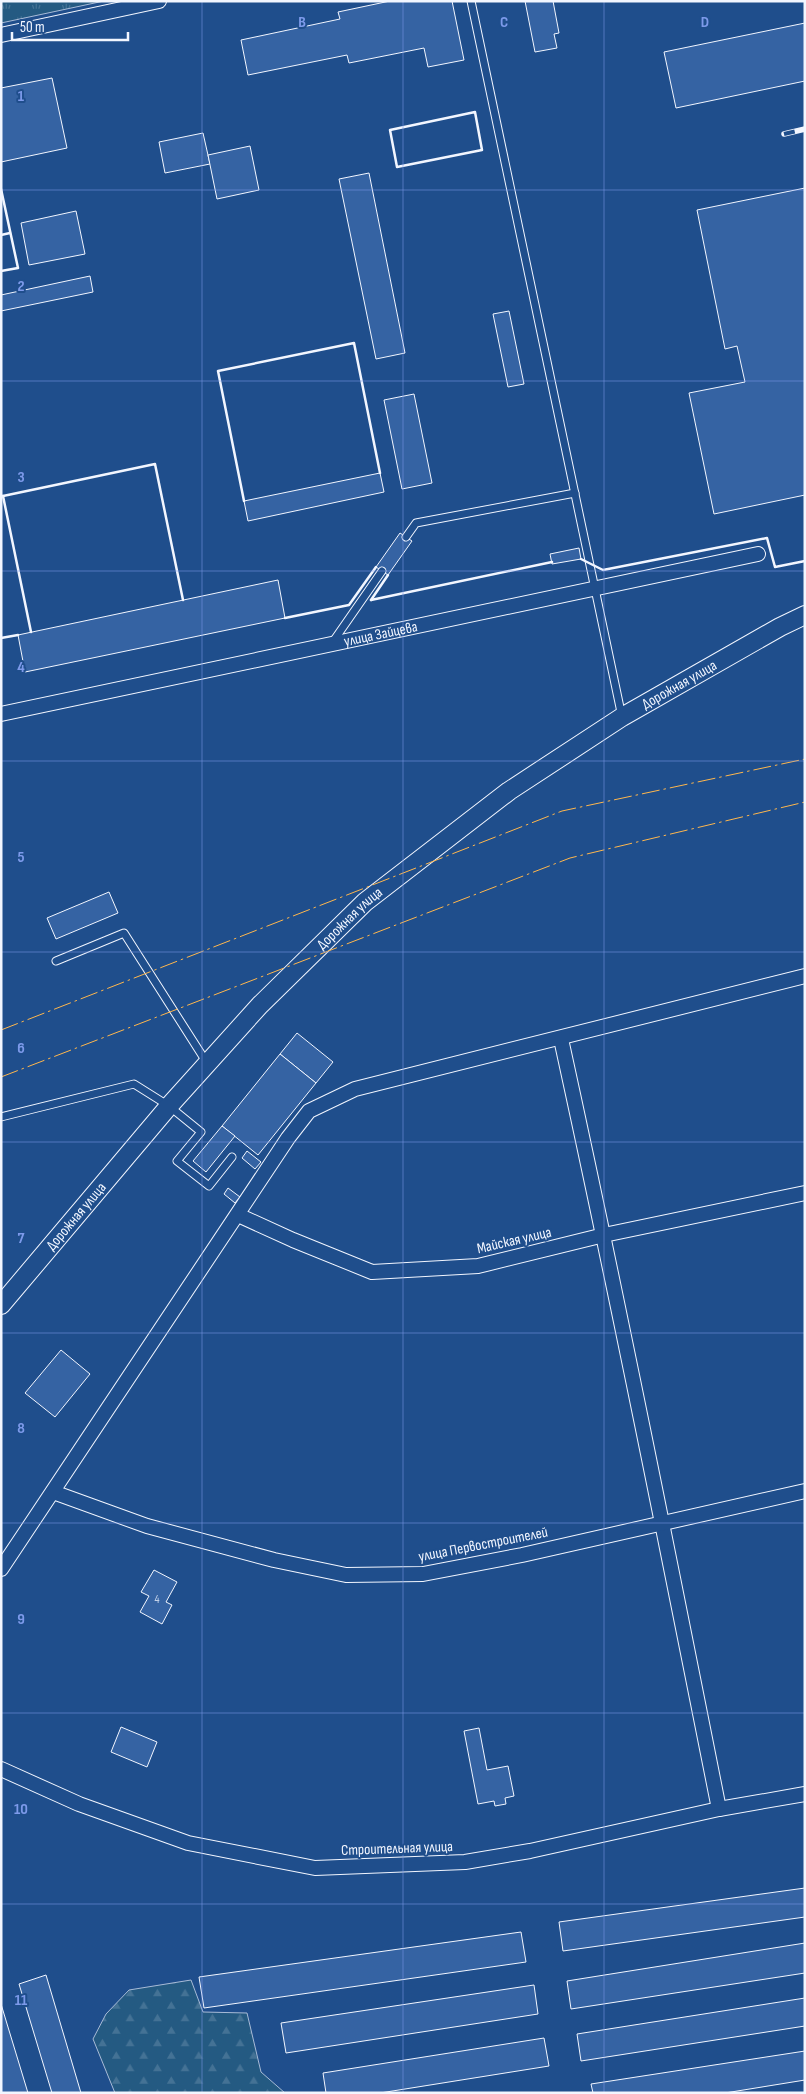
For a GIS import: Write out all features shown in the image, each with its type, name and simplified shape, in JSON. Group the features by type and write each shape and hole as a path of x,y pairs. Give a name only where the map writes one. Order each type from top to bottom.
{"street":[{"path":"1,35 160,1"},
{"name":"улица Зайцева","path":"1,714 758,554"},
{"name":"Дорожная улица","path":"3,1300 169,1106 260,1005 366,902 509,791 622,717 780,627 805,615"},
{"path":"1,1569 288,1138 309,1111 355,1089 805,976"},
{"path":"560,1038 604,1235 719,1809"},
{"name":"Майская улица","path":"238,1215 372,1272 478,1266 604,1235 805,1193"},
{"name":"улица Первостроителей","path":"53,1492 147,1526 274,1560 346,1575 423,1574 522,1555 805,1491"},
{"name":"Строительная улица","path":"1,1769 79,1804 188,1843 315,1868 465,1862 530,1851 719,1809 805,1794"}],"lane":[{"path":"471,1 622,717"},
{"path":"406,537 416,523 575,493"},
{"path":"331,644 382,571"},
{"path":"56,961 124,933 208,1064"},
{"path":"1,1117 134,1084 169,1106 201,1132 177,1161 209,1186 232,1157"}],"green space":[{"path":"1,1 104,1 1,23"},
{"path":"191,1980 203,2012 247,2013 261,2072 285,2093 115,2093 93,2039 106,2014 129,1990"}],"building":[{"path":"390,1 452,1 464,60 428,67 424,48 349,63 347,55 248,75 241,40 340,19 338,12"},
{"path":"525,1 553,1 559,33 554,34 557,48 535,52"},
{"path":"805,23 805,81 676,108 664,52"},
{"path":"52,78 67,148 1,162 1,88"},
{"path":"203,133 210,164 165,173 159,142"},
{"path":"250,146 259,190 217,199 208,155"},
{"path":"369,173 405,353 376,359 339,179"},
{"path":"805,188 805,495 714,514 689,393 745,382 737,346 725,349 697,210"},
{"path":"76,211 85,254 29,265 21,223"},
{"path":"90,276 93,292 1,311 1,295"},
{"path":"509,311 524,384 508,387 493,314"},
{"path":"414,394 432,483 402,489 384,400"},
{"path":"380,473 384,492 248,521 244,501"},
{"path":"400,533 412,541 388,575 376,567"},
{"path":"579,548 581,559 552,564 550,554"},
{"path":"278,580 285,618 25,672 18,635"},
{"path":"109,892 118,913 56,939 47,918"},
{"path":"297,1033 333,1062 316,1083 280,1054"},
{"path":"280,1054 316,1083 258,1155 222,1126"},
{"path":"222,1126 235,1136 206,1172 193,1161"},
{"path":"247,1151 261,1162 255,1169 242,1158"},
{"path":"228,1188 240,1197 235,1203 224,1194"},
{"path":"61,1350 90,1374 55,1417 25,1393"},
{"path":"154,1570 177,1582 166,1602 172,1605 162,1624 140,1612 149,1596 141,1592"},
{"path":"121,1727 157,1742 147,1767 111,1752"},
{"path":"479,1728 487,1770 508,1766 514,1796 505,1798 506,1804 495,1806 494,1801 478,1804 464,1731"},
{"path":"805,1888 805,1917 563,1951 559,1922"},
{"path":"521,1932 526,1962 204,2008 199,1977"},
{"path":"805,1943 805,1973 571,2009 567,1981"},
{"path":"46,1975 81,2093 52,2093 19,1984"},
{"path":"534,1985 538,2014 286,2053 281,2023"},
{"path":"805,1998 805,2026 581,2061 577,2034"},
{"path":"1,2004 28,2093 1,2093"},
{"path":"544,2038 549,2066 380,2093 326,2093 323,2073"},
{"path":"805,2051 805,2080 725,2093 593,2093 591,2084"}],"railway":[{"path":"784,134 805,129"}],"wall":[{"path":"475,112 482,150 397,167 390,130 475,112"},
{"path":"1,189 18,268 1,271"},
{"path":"1,235 10,233"},
{"path":"244,501 218,371 354,343 380,473"},
{"path":"3,496 155,464 183,600"},
{"path":"1,496 3,496 31,632"},
{"path":"581,559 603,570 767,538 775,567 805,561"},
{"path":"371,600 552,562"},
{"path":"285,618 349,605 376,567"},
{"path":"371,600 388,575"},
{"path":"1,638 18,635"}],"power":[{"path":"1,1030 562,811 805,759"},
{"path":"1,1077 570,858 805,802"}]}
